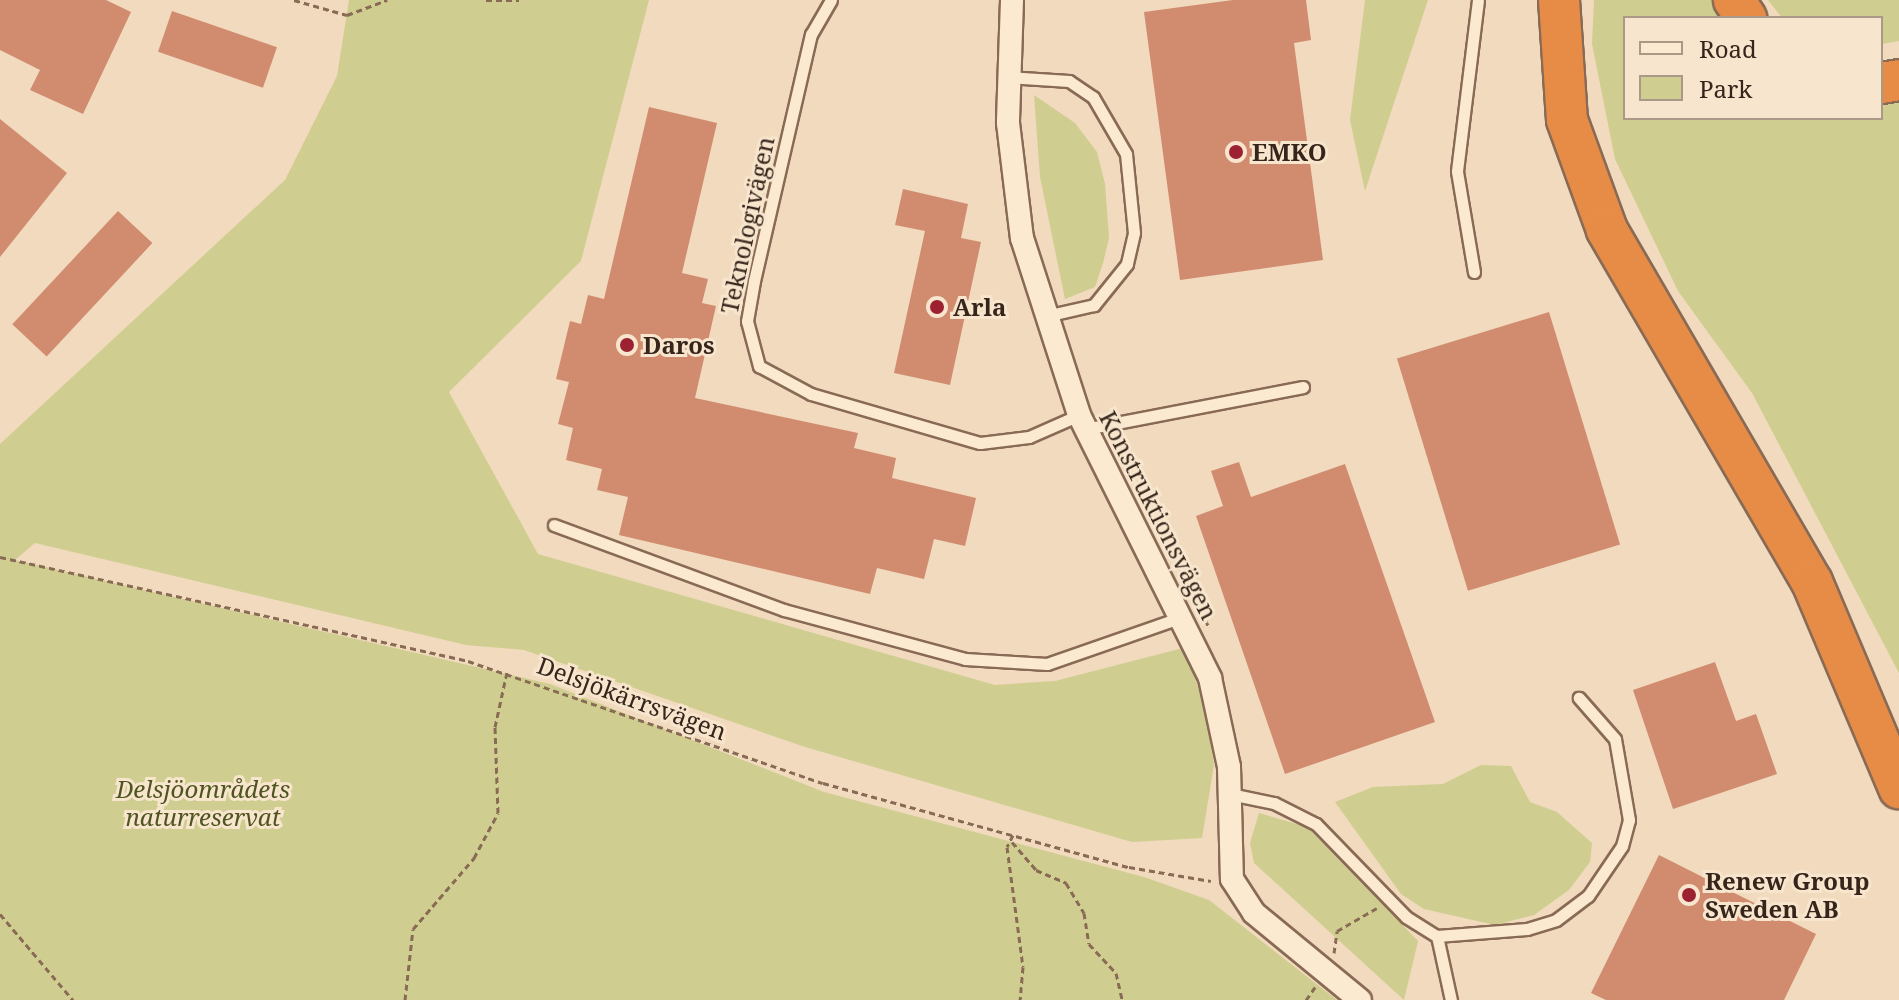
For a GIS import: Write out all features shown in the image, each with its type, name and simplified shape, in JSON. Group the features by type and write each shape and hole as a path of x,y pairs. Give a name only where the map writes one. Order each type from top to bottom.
{"highway":[{"path":"1559,0 1567,120 1607,230 1812,582 1899,788"}],"street":[{"name":"Konstruktionsvägen","path":"1012,0 1007,77 1016,203 1042,316 1082,422 1185,616 1217,706 1230,794 1232,879"},
{"path":"1232,879 1254,913 1360,1000"}],"lane":[{"name":"Teknologivägen","path":"831,0 811,34 754,281 747,321 759,366 811,394 980,443 1029,437 1082,422 1303,387"},
{"path":"1474,272 1457,171 1478,0"},
{"path":"1007,77 1069,81 1081,89 1108,118 1126,154 1134,233 1127,264 1094,305 1042,316"},
{"path":"554,525 784,610 1014,667 1095,652 1185,616"},
{"path":"1230,794 1274,803 1316,824 1390,900 1437,936 1490,936 1556,920 1588,896 1616,856 1629,820 1624,761 1600,716 1579,698"},
{"path":"1437,936 1451,1000"}],"path":[{"path":"294,0 347,15 387,0"},
{"path":"486,0 519,0"},
{"path":"1157,523 1213,637"},
{"name":"Delsjökärrsvägen","path":"0,557 507,672 736,756 1163,875 1232,879"},
{"path":"405,1000 413,929 474,858 498,813 495,727 507,672"},
{"path":"1013,835 1020,1000"},
{"path":"1012,842 1036,870 1066,883 1084,913 1089,944 1116,973 1122,1000"},
{"path":"1306,1000 1325,973 1337,931 1390,900"},
{"path":"0,914 73,1000"}],"green space":[{"name":"Delsjöområdets naturreservat","path":"349,0 649,0 581,261 449,392 538,554 995,685 1055,681 1183,648 1206,707 1214,765 1202,838 1132,842 805,747 524,650 466,645 35,543 15,560 550,684 824,792 1144,877 1209,900 1337,1000 0,1000 0,444 285,180 337,76"},
{"path":"1365,0 1428,0 1365,191 1350,120"},
{"path":"1594,0 1713,0 1719,16 1623,16 1623,120 1883,120 1883,97 1899,96 1899,673 1752,393 1678,291 1615,159 1592,44"},
{"path":"1768,0 1899,0 1899,41 1883,44 1883,16 1780,16"},
{"path":"1034,95 1075,123 1097,152 1105,184 1109,238 1095,287 1065,299 1040,177"},
{"path":"1481,765 1511,766 1530,802 1557,812 1592,843 1590,862 1569,890 1534,915 1495,925 1424,909 1401,894 1335,802 1373,787 1443,784"},
{"path":"1259,813 1307,827 1418,941 1404,1000 1254,863 1250,843"}],"building":[{"path":"0,0 106,0 131,12 83,114 30,90 40,70 0,50"},
{"name":"EMKO","path":"1233,0 1306,0 1311,40 1294,43 1323,260 1180,280 1144,12"},
{"path":"172,11 277,47 263,88 158,52"},
{"name":"Daros","path":"649,107 717,123 682,273 708,279 702,303 716,306 695,398 858,433 854,448 896,458 892,478 976,498 965,546 934,539 924,579 877,568 870,594 619,535 628,497 597,490 602,469 566,460 573,428 558,424 569,382 556,379 570,321 581,324 588,295 604,299"},
{"path":"0,119 67,173 0,257"},
{"name":"Arla","path":"903,189 968,204 961,238 981,242 950,385 894,373 925,231 895,225"},
{"path":"118,211 152,243 47,356 12,324"},
{"path":"1549,312 1620,544 1468,591 1397,358"},
{"path":"1239,462 1251,497 1345,464 1435,722 1285,774 1196,516 1223,506 1211,471"},
{"path":"1715,662 1736,721 1756,714 1777,774 1673,809 1633,690"},
{"name":"Renew Group Sweden AB","path":"1659,855 1816,934 1784,1000 1606,1000 1591,993"}],"place":[{"name":"EMKO","path":"1236,152"},
{"name":"Arla","path":"937,307"},
{"name":"Daros","path":"627,345"},
{"name":"Renew Group Sweden AB","path":"1689,895"}]}
